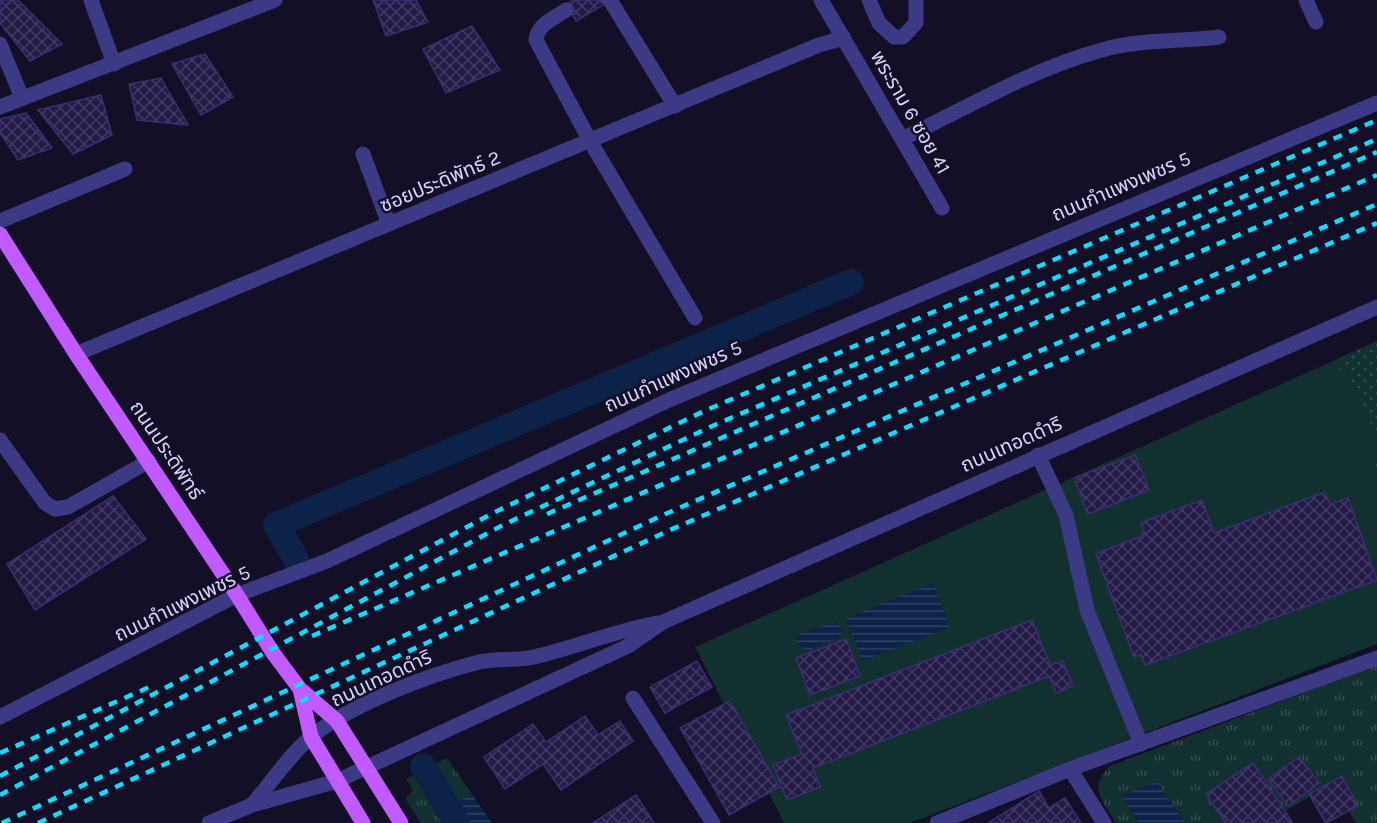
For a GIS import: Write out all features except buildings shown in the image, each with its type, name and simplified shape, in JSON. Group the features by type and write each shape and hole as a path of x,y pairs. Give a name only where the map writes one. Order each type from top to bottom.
{"main road":[{"name":"ถนนประดิพัทธ์","path":"0,234 76,354 149,461 273,653 300,689 337,721 401,823"},
{"name":"ถนนประดิพัทธ์","path":"300,689 311,737 363,823"}],"street":[{"path":"91,0 114,64"},
{"path":"0,107 275,0"},
{"path":"610,0 675,106"},
{"name":"พระราม 6 ซอย 41","path":"821,0 942,208"},
{"path":"869,0 879,23 894,37 903,37 916,23 916,0"},
{"path":"1306,0 1316,22"},
{"path":"566,10 542,26 536,33 536,40 590,141 695,318"},
{"path":"902,139 1040,73 1102,50 1133,43 1220,37"},
{"name":"ซอยประดิพัทธ์ 2","path":"76,354 819,45 844,38"},
{"path":"0,44 22,99"},
{"name":"ถนนกำแพงเพชร 5","path":"0,717 237,595 327,561 669,400 1377,104"},
{"path":"363,154 389,224"},
{"path":"0,221 125,169"},
{"name":"ถนนเทอดดำริ","path":"209,823 252,805 337,781 628,646 663,622 1377,307"},
{"path":"0,440 45,503 55,509 68,507 149,461"},
{"path":"1038,455 1066,515 1087,610 1141,744"},
{"name":"ถนนเทอดดำริ","path":"252,805 311,737 337,721 410,684 442,672 483,662 529,658 570,648 621,630 663,622"},
{"path":"937,823 1070,769 1377,658"},
{"path":"633,698 713,823"},
{"path":"1070,769 1104,823"}],"green space":[{"path":"1377,341 1377,480 1335,360"},
{"path":"1335,360 1339,370 1346,367 1377,438 1377,457 1373,459 1377,470 1377,644 910,823 784,823 695,647"},
{"path":"1377,665 1377,823 1356,823 1332,784 1264,823 1185,823 1156,781 1123,796 1139,823 1116,823 1102,801 1100,781 1110,766"},
{"path":"447,758 471,793 440,823 421,823 405,799 413,790 406,779"}],"water":[{"path":"933,583 950,627 863,661 846,618"},
{"path":"836,622 843,631 838,639 807,651 797,644 796,638 801,632"},
{"path":"1156,781 1185,823 1139,823 1122,796"},
{"path":"471,793 492,823 440,823 443,813"}],"waterway":[{"path":"296,559 276,525 851,282"},
{"path":"423,766 457,823"}],"railway":[{"path":"0,776 495,512 702,412 1377,120"},
{"path":"0,795 501,526 710,427 1377,139"},
{"path":"547,514 1377,152"},
{"path":"312,636 1377,175"},
{"path":"2,823 663,515 1377,204"},
{"path":"38,823 670,530 1377,223"},
{"path":"0,753 154,685"}]}
